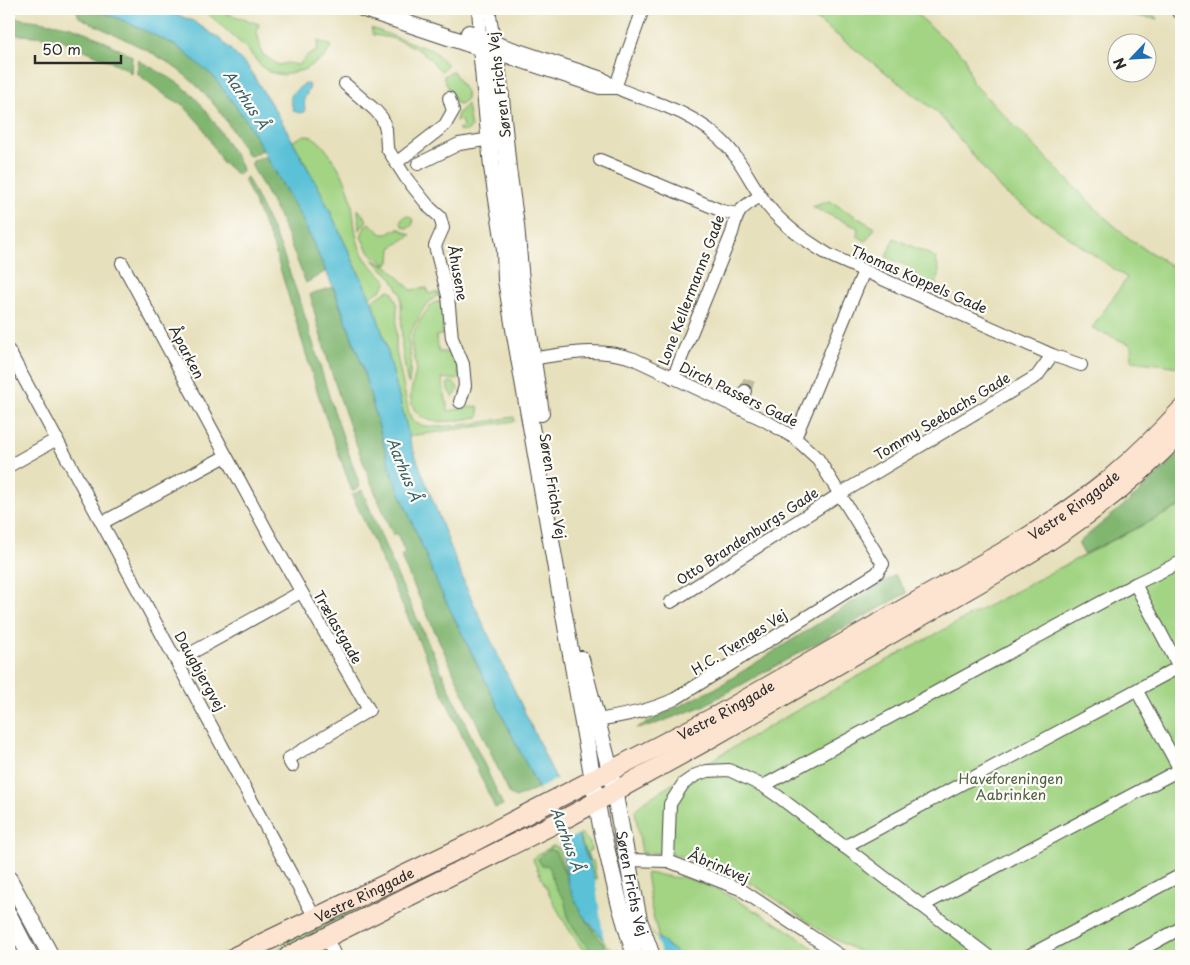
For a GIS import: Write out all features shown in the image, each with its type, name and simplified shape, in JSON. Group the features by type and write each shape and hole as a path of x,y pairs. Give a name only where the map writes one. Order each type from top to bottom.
{"main road":[{"name":"Vestre Ringgade","path":"289,956 572,815 710,738 1046,544 1119,492 1175,431 1181,410"},
{"name":"Vestre Ringgade","path":"236,956 446,855 760,691 1039,530 1175,431"}],"street":[{"path":"364,9 488,45"},
{"path":"396,9 488,45"},
{"name":"Søren Frichs Vej","path":"478,9 488,45"},
{"name":"Søren Frichs Vej","path":"489,9 488,45 497,138 508,169 516,225 527,360 571,659 602,774 614,792 639,920 652,956"},
{"path":"615,88 643,9"},
{"name":"Thomas Koppels Gade","path":"488,45 600,88 615,88 666,106 686,116 707,129 735,155 760,196 801,238 829,255 864,271 1052,355 1082,366"},
{"name":"Åhusene","path":"345,84 382,118 386,129 387,148 430,208 440,217 443,228 435,246 448,296 452,338 462,364 465,386 460,402"},
{"path":"396,163 445,125 453,111 448,98"},
{"path":"445,125 459,144"},
{"path":"418,164 459,144 497,138"},
{"path":"600,160 722,211 737,214 742,208 760,196"},
{"name":"Lone Kellermanns Gade","path":"673,378 732,233 737,214"},
{"name":"Åparken","path":"122,263 301,592"},
{"path":"795,438 864,271"},
{"name":"Daugbjergvej","path":"9,351 315,918"},
{"name":"Dirch Passers Gade","path":"527,360 579,352 619,354 634,359 764,420 795,438 818,459 883,564"},
{"name":"Tommy Seebachs Gade","path":"840,494 1037,376 1052,355"},
{"name":"Søren Frichs Vej","path":"527,360 582,662 598,720 602,774 597,801 619,902 634,956"},
{"path":"738,408 745,391"},
{"path":"9,466 57,439"},
{"path":"102,523 226,456"},
{"name":"Otto Brandenburgs Gade","path":"671,602 840,494"},
{"path":"763,786 1135,584 1181,562"},
{"name":"H.C. Tvenges Vej","path":"598,720 657,708 877,573 883,564"},
{"path":"844,847 1137,691 1180,666 1135,584"},
{"name":"Trælastgade","path":"177,661 301,592 369,710 288,759 292,766"},
{"path":"922,906 1181,770 1137,691"},
{"path":"668,861 670,804 683,784 696,775 707,771 729,770 763,786 779,797 988,956"},
{"name":"Åbrinkvej","path":"627,860 668,861 740,888 841,956"},
{"path":"1028,956 1181,875"},
{"path":"9,879 51,956"},
{"path":"9,915 30,956"},
{"path":"1130,956 1181,928"},
{"path":"326,938 335,956"}],"green space":[{"path":"76,9 94,9 177,46 213,76 246,120 263,150 251,156 247,155 217,108 188,78 155,55 79,17"},
{"path":"203,9 213,9 259,24 257,32 262,54 278,65 288,63 298,65 307,56 317,51 318,41 332,46 324,58 303,70 283,75 269,72 261,66 245,47"},
{"path":"803,9 911,9 965,57 972,82 1102,215 1131,240 1181,272 1181,367 1132,361 1131,345 1092,328 1127,278 1002,191 938,113"},
{"path":"1126,9 1147,9 1158,19 1135,16"},
{"path":"9,17 63,25 94,36 132,56 131,74 127,69 58,38 9,34"},
{"path":"371,28 434,51 447,65 442,71 416,48 395,39 373,35"},
{"path":"138,60 177,82 197,99 220,131 241,166 242,172 237,174 222,162 202,126 183,105 165,95 138,74"},
{"path":"453,71 466,92 467,99 460,104 456,103 444,79 444,76"},
{"path":"467,104 471,128 463,131 458,129 463,127 461,120 456,121 458,113"},
{"path":"305,135 312,137 320,143 341,172 350,195 359,246 372,267 385,279 386,283 381,290 370,297 322,194 293,141"},
{"path":"266,156 301,217 326,271 306,283 281,220 252,166 253,161"},
{"path":"247,177 281,248 303,310 330,399 360,486 352,491 323,410 273,245 244,179"},
{"path":"830,201 875,228 866,241 857,236 858,228 812,207"},
{"path":"358,209 367,220 359,231"},
{"path":"405,216 409,216 413,222 409,228 405,228 401,224 401,220"},
{"path":"369,223 382,234 388,234 398,228 411,235 391,248 390,262 386,264 365,246 361,236 366,225"},
{"path":"894,238 935,257 939,271 935,291 921,282 907,266 886,257"},
{"path":"372,259 389,267 411,290 427,288 428,294 436,292 439,294 425,306 408,337 411,361 409,384 402,347 401,294 391,277"},
{"path":"333,287 362,365 391,471 438,585 538,788 516,798 510,795 403,562 401,556 405,553 397,533 393,535 346,416 326,355 310,294"},
{"path":"389,290 392,291 397,304 396,351 409,413 413,421 426,426 438,427 465,425 514,417 515,421 409,436 385,341 372,301"},
{"path":"436,302 444,304 442,335 436,336 439,352 449,353 453,356 458,367 459,378 457,380 442,378 448,411 478,406 479,417 450,421 428,420 420,416 412,403 411,393 416,367 411,340 419,322"},
{"path":"449,382 457,387 458,391 453,397 448,388 447,384"},
{"path":"1181,452 1181,506 1084,554 1078,543 1135,496"},
{"path":"362,490 398,577 503,805 495,808 352,495"},
{"name":"Haveforeningen Aabrinken","path":"1181,506 1181,956 868,956 834,939 758,888 722,868 682,856 642,853 635,811 643,802 752,736 862,674 1058,569"},
{"path":"895,575 907,593 703,706 650,726 636,728 716,688"},
{"path":"556,807 559,809 472,854 424,883 269,956 294,938"},
{"path":"581,833 590,843 591,850 587,852 590,861 593,860 597,881 594,878 579,835"},
{"path":"553,846 558,847 569,886 581,913 604,940 605,944 620,956 588,956 564,922 533,860 535,856"},
{"path":"549,849 556,852 581,913 604,945 605,956 594,956 569,921 564,899 556,888 550,868 546,865 542,866 538,859"},
{"path":"646,873 678,878 680,876 717,889 785,928 824,956 681,956 659,939 651,907"}],"water":[{"name":"Aarhus Å","path":"94,9 163,9 193,21 220,39 248,67 281,120 322,194 374,306 385,341 411,444 466,587 556,779 594,879 659,939 681,956 627,956 604,940 581,913 569,886 561,844 538,788 438,585 391,471 362,365 335,291 301,217 246,120 213,76 177,46"},
{"path":"304,84 308,84 310,87 304,99 305,112 299,113 294,111 291,98 293,93"}],"pier":[{"path":"557,779 579,834 560,843 538,789"},
{"path":"595,879 658,938 656,940 663,956 626,956 604,941"}],"tunnel":[{"path":"745,391 751,375"}],"tram line":[{"path":"1166,9 1181,23"}]}
